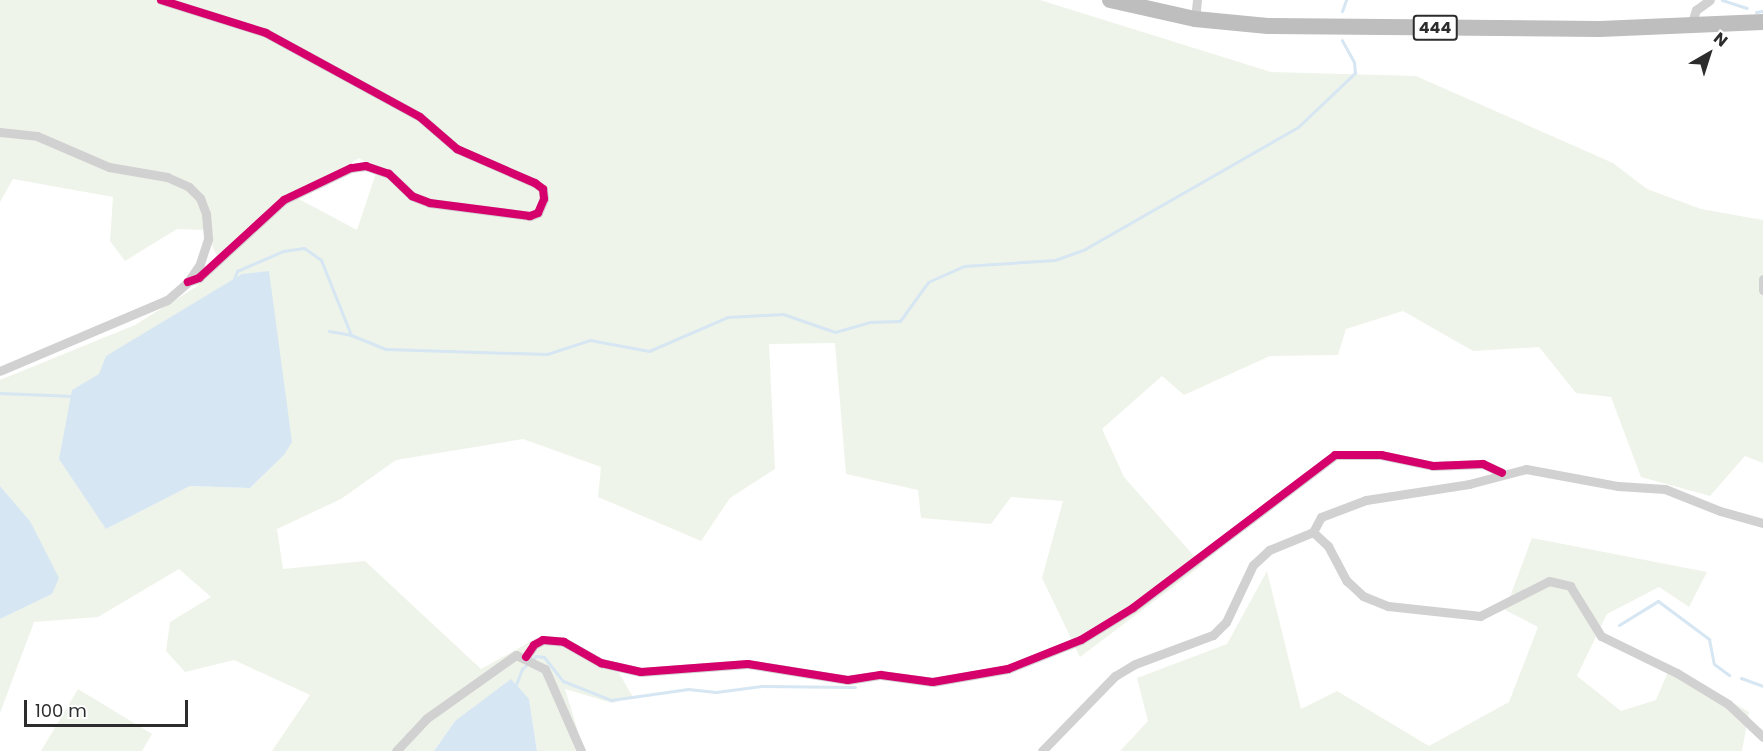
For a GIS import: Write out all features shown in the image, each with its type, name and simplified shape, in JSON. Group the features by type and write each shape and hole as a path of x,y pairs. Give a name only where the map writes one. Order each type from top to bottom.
{"highway":[{"name":"444","path":"1110,0 1195,19 1268,26 1600,29 1763,22"}],"street":[{"path":"161,0 266,33 420,117 457,149 535,183 543,189 544,200 538,213 530,216 430,203 412,196 389,174 366,166 351,168 284,200 199,278 188,282"},
{"path":"1195,19 1197,0"},
{"path":"1691,25 1696,10 1710,0"},
{"path":"0,132 38,136 110,166 167,177 189,187 200,198 206,214 208,239 200,264 188,282 168,300 126,320 0,370"},
{"path":"1763,279 1763,290"},
{"path":"526,657 534,645 543,640 564,642 601,663 641,672 748,664 848,680 881,675 933,682 1008,669 1081,640 1133,608 1335,455 1381,455 1434,466 1483,464 1502,473"},
{"path":"1042,751 1114,676 1135,664 1214,635 1226,622 1253,565 1269,550 1313,532 1321,517 1366,500 1469,484 1502,473 1526,470 1618,486 1665,489 1720,512 1763,523"},
{"path":"1313,532 1328,546 1347,581 1362,596 1388,606 1480,616 1549,581 1570,586 1601,636 1677,673 1728,704 1763,737"},
{"path":"396,751 427,717 504,662 516,656 526,657 545,669 557,690 573,741 581,751"}],"shaded area":[{"path":"0,0 1040,0 1271,72 1416,76 1613,163 1647,189 1701,209 1763,220 1763,463 1745,456 1710,496 1641,477 1611,397 1576,393 1539,347 1473,351 1403,311 1346,329 1338,355 1270,356 1184,395 1162,376 1102,429 1124,477 1202,565 1080,657 1042,578 1063,501 1011,497 991,524 921,518 918,490 846,474 835,343 769,344 775,469 730,498 701,541 598,497 601,467 523,439 396,460 341,499 277,529 283,569 365,561 481,669 535,639 561,639 616,668 633,697 612,703 565,689 580,738 575,751 537,751 529,699 455,721 434,751 272,751 310,695 234,660 185,672 166,651 170,622 211,597 179,569 98,617 34,622 0,713 0,619 52,594 30,521 0,486 0,380 135,325 196,287 219,260 204,230 177,229 125,261 110,241 113,197 13,179 0,202","holes":["359,158 377,170 357,230 297,198","106,356 284,455 250,488 190,486 106,529 72,390 100,374"]},
{"path":"1532,538 1707,572 1689,607 1659,587 1607,614 1577,676 1621,711 1656,700 1670,667 1749,712 1742,751 1120,751 1148,721 1137,678 1227,644 1267,571 1301,709 1337,691 1429,746 1509,702 1538,627 1505,610"},
{"path":"78,689 152,734 142,751 41,751"}],"water":[{"path":"269,271 292,442 284,455 250,488 190,486 106,529 59,459 72,390 99,374 106,356 242,274"},
{"path":"0,486 30,521 59,578 52,594 0,619"},
{"path":"511,679 529,699 537,751 434,751 455,721"}],"waterway":[{"path":"1342,11 1346,0"},
{"path":"1722,0 1747,8"},
{"path":"1756,12 1763,11"},
{"path":"329,331 351,335 386,349 547,354 590,340 649,351 728,317 783,314 835,332 870,322 900,321 928,282 964,266 1055,260 1085,249 1298,127 1355,73 1354,62 1342,40"},
{"path":"234,279 237,271 283,251 304,248 321,260 351,335"},
{"path":"0,393 73,396"},
{"path":"1619,625 1658,601 1709,639 1714,664 1729,675"},
{"path":"515,687 522,669 536,656 544,657 563,681 611,700 688,689 716,692 762,686 855,687"},
{"path":"1741,678 1763,686"}],"cycle path":[{"path":"161,0 266,33 420,117 457,149 535,183 543,189 544,199 538,213 530,216 430,203 412,196 389,174 366,166 351,168 284,200 199,278 188,282"},
{"path":"526,657 534,645 543,640 564,642 601,663 641,672 748,664 848,680 881,675 933,682 1008,669 1081,640 1133,608 1335,455 1381,455 1433,466 1483,464 1502,473"}]}
